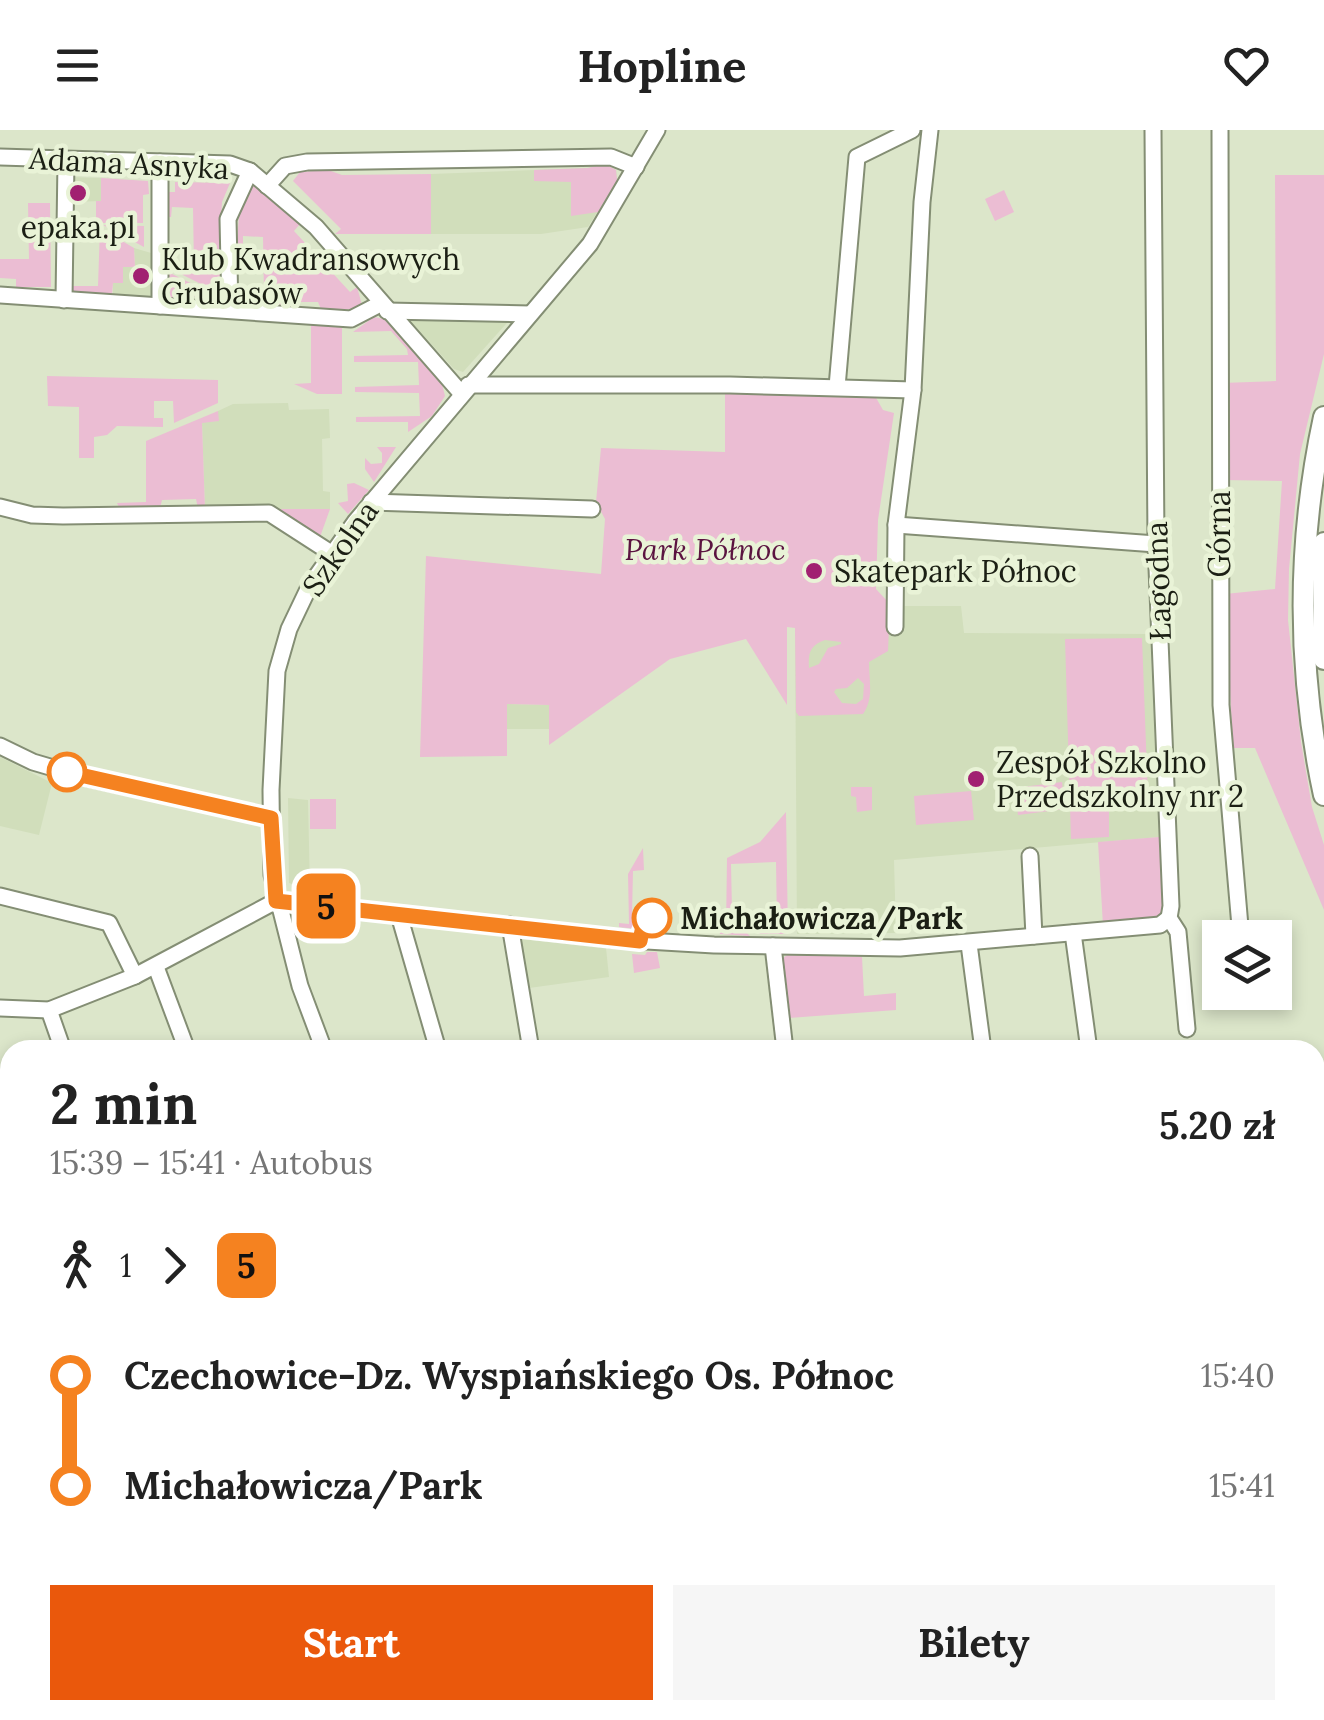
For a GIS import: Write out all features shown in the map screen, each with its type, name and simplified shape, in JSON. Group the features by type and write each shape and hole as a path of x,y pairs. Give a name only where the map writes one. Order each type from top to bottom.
{"main road":[{"path":"1324,418 1305,541 1302,612 1307,684 1324,795"},
{"path":"1324,543 1324,659"}],"street":[{"name":"Szkolna","path":"321,1040 276,901 271,818 277,671 289,629 331,553 590,244 658,130"},
{"path":"837,387 856,157 912,130"},
{"path":"894,627 896,525 913,390 922,202 930,130"},
{"name":"Łagodna","path":"1153,130 1156,544 1169,918 1178,932 1188,1029"},
{"name":"Górna","path":"1220,130 1221,705 1239,920"},
{"name":"Adama Asnyka","path":"0,157 230,164 250,171 316,227 384,308 465,389"},
{"path":"267,186 284,166 307,162 612,157 636,166"},
{"path":"64,300 66,160"},
{"path":"160,162 160,306"},
{"path":"230,310 228,220 250,171"},
{"path":"0,296 351,319 384,308 530,314"},
{"path":"465,389 913,390"},
{"path":"372,502 592,509"},
{"path":"0,507 32,515 64,516 268,513 331,553"},
{"path":"896,525 1156,544"},
{"path":"0,746 33,762 84,777 271,818"},
{"path":"1030,856 1034,936"},
{"path":"0,896 109,923 136,976"},
{"path":"0,1008 49,1010 156,967 276,901 614,940 773,946 900,948 969,944 1160,925 1169,918"},
{"path":"400,915 435,1040"},
{"path":"510,926 529,1040"},
{"path":"1073,933 1088,1040"},
{"path":"969,944 982,1040"},
{"path":"773,946 784,1040"},
{"path":"156,967 182,1040"},
{"path":"49,1010 59,1040"}],"shaded area":[{"path":"603,164 616,170 617,180 588,227 541,234 431,234 431,174 587,168"},
{"path":"72,177 101,178 101,201 72,202"},
{"path":"134,248 158,255 158,302 113,299 113,283 122,283 123,267 135,266"},
{"path":"514,315 463,372 454,369 406,316"},
{"path":"288,403 289,410 329,409 330,438 322,439 323,491 330,492 330,509 205,509 202,422 218,421 218,411 233,404"},
{"name":"Zespół Szkolno Przedszkolny nr 2","path":"901,606 961,606 964,633 1150,634 1159,837 894,860 896,933 797,934 795,627"},
{"path":"506,704 549,705 549,729 506,729"},
{"path":"0,757 52,783 39,835 0,826"},
{"path":"288,798 308,800 310,890 289,883"},
{"path":"521,939 606,948 609,977 529,988"}],"green space":[{"path":"605,164 616,170 617,180 598,212 571,216 571,182 534,181 534,170"},
{"path":"328,170 342,175 431,174 431,234 335,234 341,229 293,181 300,172"},
{"path":"1275,175 1324,175 1324,354 1300,454 1288,620 1301,742 1312,807 1324,845 1324,910 1255,748 1233,748 1225,594 1275,589 1282,481 1223,480 1222,383 1276,381"},
{"path":"101,178 148,181 149,194 143,195 143,223 96,223"},
{"path":"175,182 230,183 222,202 219,250 213,250 213,266 194,266 193,208 172,207 171,217 166,217 166,192 175,192"},
{"path":"252,184 300,224 294,231 350,292 357,287 362,305 352,309 321,309 318,302 286,302 286,309 240,305 238,291 244,290 245,296 264,295 263,237 243,236 243,245 237,245 239,214"},
{"path":"1004,190 1014,212 995,221 985,199"},
{"path":"28,203 50,203 51,287 16,287 16,279 0,278 0,259 29,259"},
{"path":"103,225 144,226 144,247"},
{"path":"100,228 134,248 135,267 123,267 123,283 113,283 112,295 73,295 72,286 98,286"},
{"path":"166,271 221,298 177,295 176,304 170,303 166,298"},
{"path":"175,271 226,271 227,297"},
{"path":"374,317 384,319 442,384 445,396 432,416 408,432 408,422 356,422 356,417 420,416 419,393 355,392 355,387 419,385 418,362 354,362 354,356 408,355 391,331 353,332"},
{"path":"311,324 342,325 342,394 317,394 294,384 311,383"},
{"path":"47,376 218,380 218,403 174,423 173,401 154,401 154,418 163,418 163,427 117,426 107,435 94,437 94,458 79,458 79,407 48,406"},
{"name":"Park Północ","path":"725,393 875,396 883,410 894,413 878,520 876,589 890,604 888,651 869,662 870,696 863,714 799,716 795,628 787,627 787,705 746,639 670,659 549,745 549,705 507,704 507,756 420,757 426,556 601,574 605,519 596,502 601,448 725,452","holes":["825,640 841,644 828,648 819,664 809,668 811,650","858,678 864,684 863,699 856,704 842,703 834,692 847,688"]},
{"path":"218,411 219,421 202,423 205,509 198,509 196,499 162,500 160,508 121,511 117,503 146,502 146,441"},
{"path":"377,447 396,447 374,482 365,469 365,458 371,464 382,463"},
{"path":"347,484 369,490 348,514 338,503 348,501"},
{"path":"269,509 330,509 320,537 287,515"},
{"path":"1142,638 1148,798 1109,801 1109,837 1071,839 1065,639"},
{"path":"1062,782 1065,809 1018,815 1015,788"},
{"path":"851,787 872,787 872,810 857,812"},
{"path":"971,791 974,820 916,825 914,796"},
{"path":"310,799 336,799 336,829 310,829"},
{"path":"786,812 788,934 758,934 762,926 777,925 776,862 731,864 732,911 744,911 744,921 732,921 732,929 744,930 750,936 720,934 718,929 726,928 727,858 760,842"},
{"path":"1159,837 1163,915 1156,921 1103,925 1098,842"},
{"path":"643,848 644,870 633,871 632,914 642,914 636,929 619,927 619,923 629,924 628,874"},
{"path":"657,952 660,968 634,973 632,954"},
{"path":"787,955 862,957 864,996 896,993 896,1010 789,1018 782,959"}],"bus line":[{"name":"5","path":"67,772 271,818 276,901 614,940 640,941 652,918"}],"place":[{"name":"epaka.pl","path":"78,193"},
{"name":"Klub Kwadransowych Grubasów","path":"141,276"},
{"name":"Skatepark Północ","path":"814,571"},
{"name":"Zespół Szkolno Przedszkolny nr 2","path":"976,779"},
{"name":"Michałowicza/Park","path":"652,918"}]}
